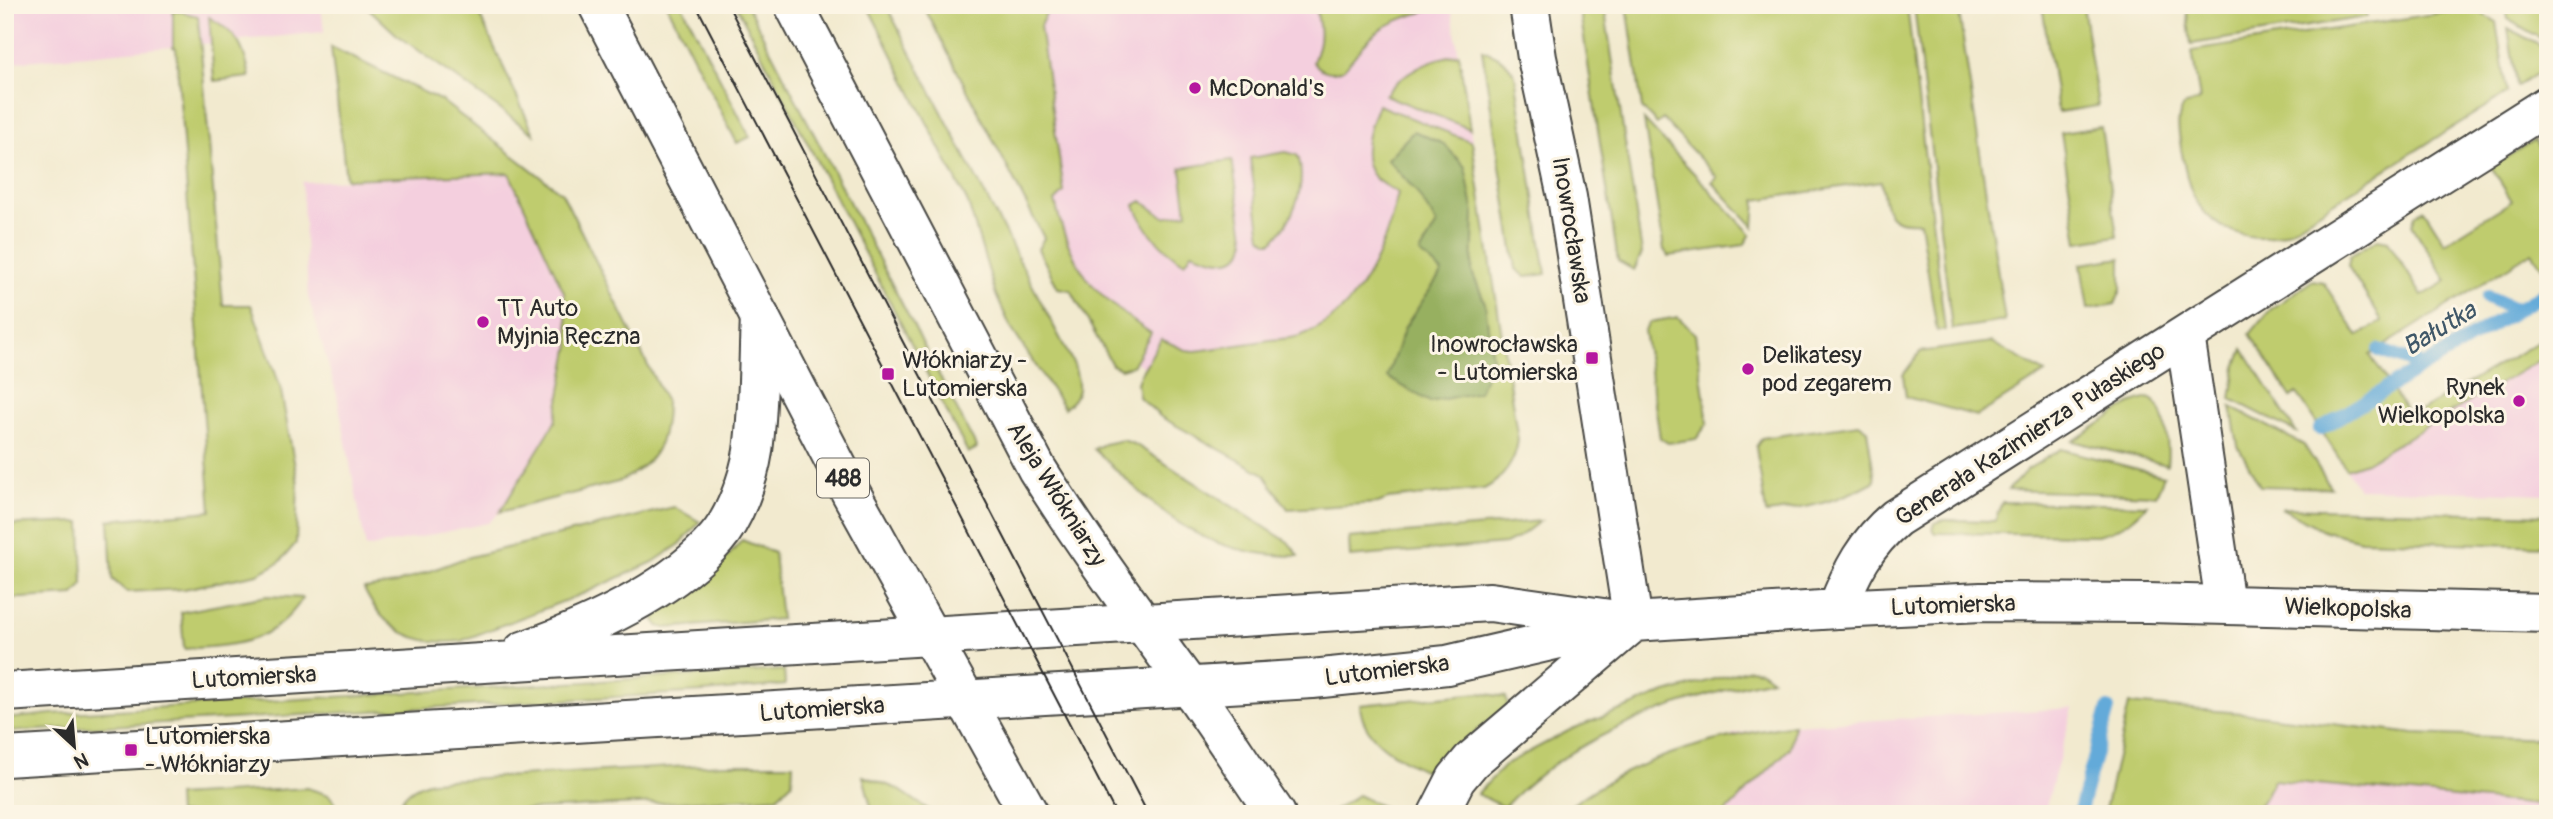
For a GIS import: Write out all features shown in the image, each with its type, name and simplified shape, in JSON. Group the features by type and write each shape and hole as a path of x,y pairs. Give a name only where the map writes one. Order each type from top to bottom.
{"main road":[{"name":"488","path":"598,5 851,493 1029,814"},
{"name":"Aleja Włókniarzy","path":"794,5 1024,446 1074,527 1140,622 1189,686 1276,814"},
{"name":"Inowrocławska","path":"1529,5 1537,58 1567,197 1633,622"},
{"name":"Generała Kazimierza Pułaskiego","path":"1838,609 1851,573 1862,554 1880,531 1896,518 2548,105"},
{"path":"489,663 533,647 619,609 680,573 717,539 734,509 753,453 760,317"},
{"name":"Generała Kazimierza Pułaskiego","path":"2185,335 2225,604"},
{"name":"Lutomierska","path":"5,692 1490,602 1633,622"},
{"name":"Lutomierska","path":"5,757 1332,677 1447,665 1633,622 1981,602 2148,603"},
{"name":"Wielkopolska","path":"2148,603 2548,613"},
{"path":"1438,814 1456,779 1471,761 1633,622"}],"shaded area":[{"path":"5,5 321,5 324,32 5,63"},
{"path":"923,5 1451,5 1493,277 1444,318 1144,367 1134,361"},
{"path":"509,173 564,292 570,344 555,422 500,512 488,523 366,548 337,395 308,296 302,182"},
{"name":"Rynek Wielkopolska","path":"2548,355 2548,494 2358,489 2346,469 2366,462"},
{"path":"2073,708 2044,814 1657,814 1733,734 1794,725"},
{"path":"2274,780 2548,806 2548,814 2255,814"}],"green space":[{"path":"365,5 475,5 534,134 396,34"},
{"path":"667,5 682,5 750,137 737,143"},
{"path":"736,5 747,5 977,448 968,453"},
{"path":"867,5 886,5 1074,365 1078,390 1074,399 1064,408 1011,328 996,295 968,203"},
{"path":"923,5 1050,5 1040,26 1064,192 1055,201 1068,245 1087,278 1114,306 1151,333 1132,366 1121,369 1112,365 1071,290 1058,288 1038,249 1044,238"},
{"path":"1315,5 1449,5 1409,16 1380,30 1343,69 1331,72 1323,70 1313,62 1320,34"},
{"path":"1579,5 1604,5 1642,253 1634,270 1618,261"},
{"path":"1627,5 1907,5 1945,330 1937,331 1920,222 1900,221 1889,214 1881,181 1756,200 1754,227 1712,182 1717,177 1663,119 1657,124 1642,108"},
{"path":"1914,5 1958,5 2005,321 1952,329"},
{"path":"2042,5 2083,5 2098,106 2058,112"},
{"path":"2186,5 2365,5 2367,17 2191,44"},
{"path":"2505,5 2548,5 2548,42 2507,19"},
{"path":"2472,8 2496,22 2507,93 2290,230 2277,235 2249,236 2235,232 2222,226 2201,208 2187,178 2178,126 2184,106 2200,100 2192,51"},
{"path":"173,10 198,16 223,305 251,305 280,386 298,483 296,543 280,562 258,574 184,589 127,592 112,579 109,520 211,511 176,48 173,47"},
{"path":"209,17 238,41 250,77 214,81"},
{"path":"2508,28 2548,50 2548,67 2517,86"},
{"path":"331,47 442,101 562,193 666,402 661,441 641,468 618,482 500,512 555,422 570,344 564,292 509,173 346,179"},
{"path":"1482,50 1502,59 1515,75 1546,274 1526,277 1516,269"},
{"path":"1459,54 1470,129 1385,95 1400,79 1417,67"},
{"path":"1378,105 1472,142 1518,440 1507,469 1484,489 1388,499 1378,503 1288,509 1264,474 1161,417 1139,397 1137,383 1161,339 1185,350 1195,351 1294,337 1322,325 1340,312 1354,296 1367,277 1386,236 1398,193 1376,179 1366,161 1367,141"},
{"path":"1644,120 1751,234 1744,245 1669,256 1664,250"},
{"path":"2101,127 2117,236 2078,242 2061,133"},
{"path":"1414,131 1444,144 1465,167 1474,214 1472,272 1485,303 1492,359 1479,392 1430,402 1387,377 1405,327 1442,272 1420,253 1437,224 1415,190 1387,159"},
{"path":"2534,140 2548,161 2548,276 2532,252 2370,355 2410,417 2548,336 2548,355 2366,462 2346,469 2297,393 2291,397 2250,334 2270,310 2313,280 2323,282 2358,336 2382,321 2348,266 2350,256 2378,239 2388,241 2422,296 2447,281 2412,225 2415,216 2424,210 2445,243 2512,201 2491,167"},
{"path":"1286,152 1297,155 1299,159 1299,193 1286,224 1272,242 1267,242 1261,237 1250,158"},
{"path":"1232,160 1245,242 1242,251 1238,256 1224,260 1192,252 1185,263 1168,252 1155,238 1135,205 1142,201 1164,217 1187,213 1181,168"},
{"path":"2121,258 2121,290 2115,304 2088,309 2081,264"},
{"path":"1678,317 1695,334 1708,423 1696,439 1668,443 1660,438 1644,330 1650,322"},
{"path":"1991,342 2045,373 1977,416 1906,397 1903,375 1920,352"},
{"path":"2243,349 2296,432 2231,399 2236,367"},
{"path":"2148,398 2159,408 2163,417 2168,448 2167,465 2073,441 2130,404"},
{"path":"2231,407 2304,445 2331,488 2260,486 2238,446"},
{"path":"1859,424 1867,430 1875,481 1822,503 1766,513 1756,447 1762,438"},
{"path":"1123,440 1136,445 1288,542 1299,556 1264,554 1234,548 1208,539 1184,526 1141,493 1094,449"},
{"path":"2061,449 2164,476 2156,495 2008,490 2028,469"},
{"path":"2002,502 2147,505 2124,524 2097,535 1936,533 1933,529 1935,523 1944,520 1995,521"},
{"path":"674,507 700,522 680,544 653,562 585,593 461,641 430,641 403,633 381,616 364,589 395,584 465,558"},
{"path":"2281,508 2548,515 2548,546 2361,540 2325,531"},
{"path":"1540,521 1505,544 1350,557 1349,538"},
{"path":"81,522 83,584 74,595 5,599 5,525"},
{"path":"742,540 774,553 781,619 665,628 658,626 655,620 656,612 712,572"},
{"path":"267,596 303,598 278,625 251,640 184,649 181,612"},
{"path":"1750,669 1761,671 1772,679 1663,709 1594,740 1531,781 1504,807 1477,794 1506,764 1572,729 1659,695"},
{"path":"784,670 785,685 703,692 5,732 5,719 51,714"},
{"path":"1479,693 1506,697 1508,706 1456,747 1434,775 1386,749 1376,740 1368,730 1360,705"},
{"path":"2129,704 2242,713 2414,734 2548,739 2548,806 2274,780 2255,814 2104,814"},
{"path":"1794,725 1790,748 1724,814 1560,814 1586,795 1642,765 1701,744"},
{"path":"723,764 793,764 792,783 777,797 397,814 404,796 420,785 432,781"},
{"path":"863,776 898,789 935,814 873,814"},
{"path":"307,788 329,795 343,814 178,814 177,796"},
{"path":"1358,795 1397,814 1329,814"}],"waterway":[{"name":"Bałutka","path":"2320,429 2548,291"},
{"path":"2488,297 2517,310"},
{"path":"2379,350 2423,366"},
{"name":"Bałutka","path":"2079,814 2108,709"}],"tram line":[{"path":"696,5 1116,814"},
{"path":"728,5 1148,814"}],"place":[{"name":"McDonald's","path":"1195,88"},
{"name":"TT Auto Myjnia Ręczna","path":"483,322"},
{"name":"Inowrocławska - Lutomierska","path":"1592,358"},
{"name":"Delikatesy pod zegarem","path":"1748,369"},
{"name":"Włókniarzy - Lutomierska","path":"888,374"},
{"name":"Rynek Wielkopolska","path":"2519,401"},
{"name":"Lutomierska - Włókniarzy","path":"131,750"}]}
